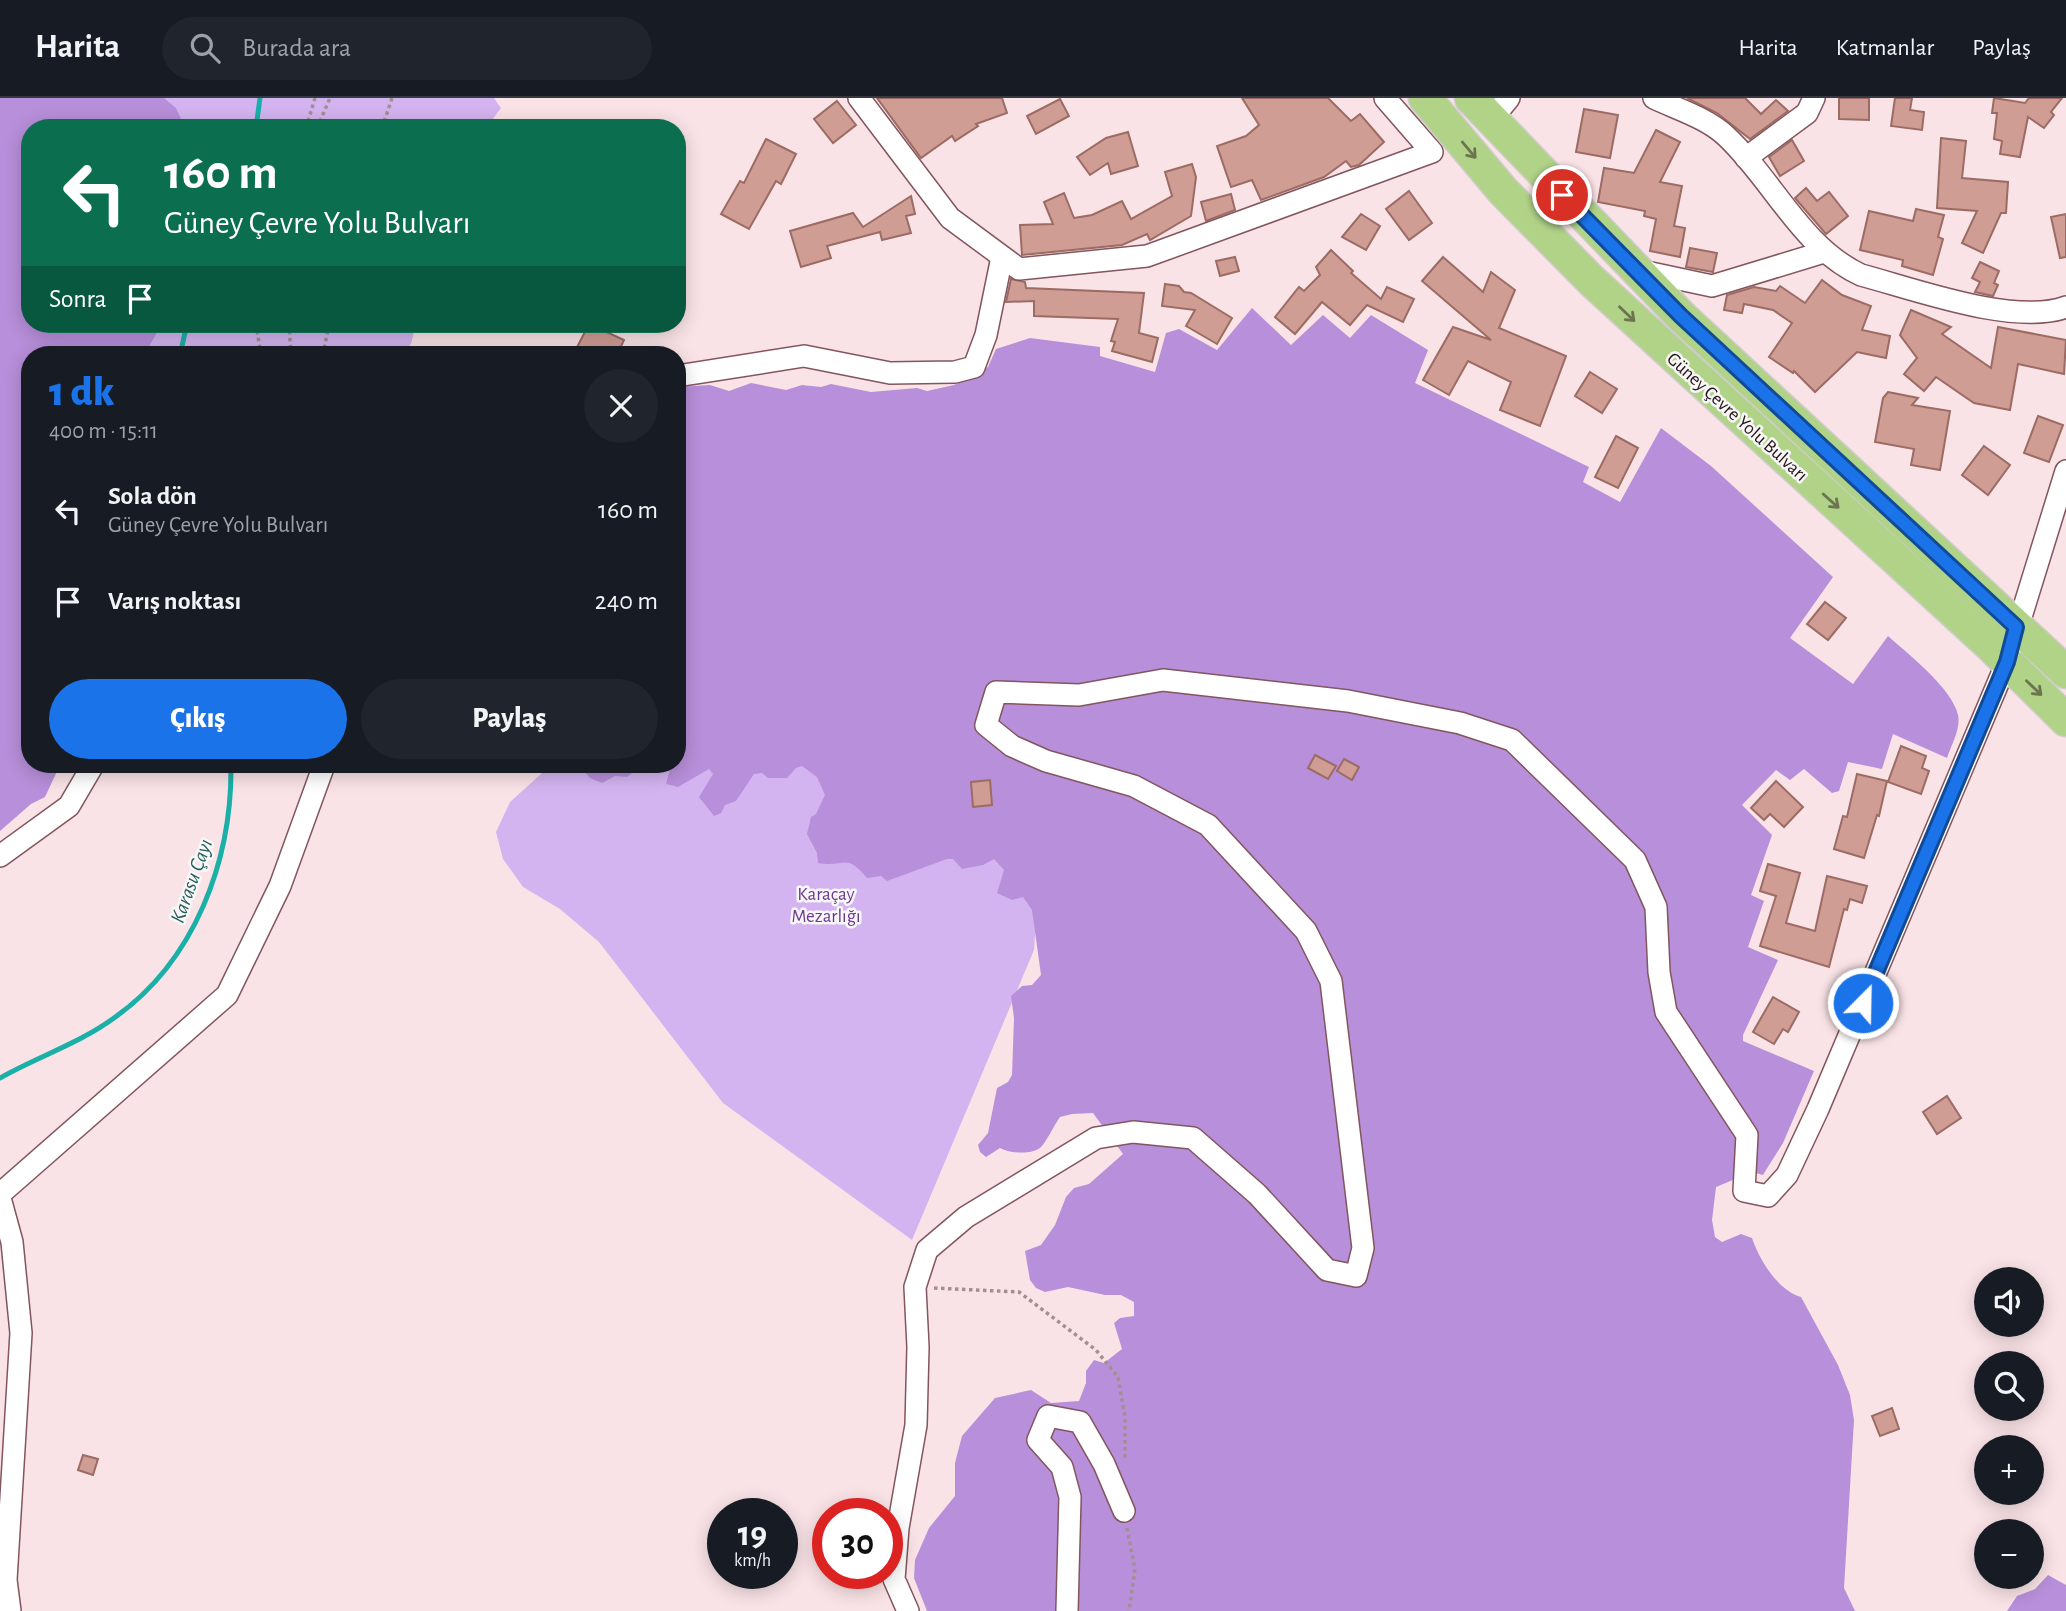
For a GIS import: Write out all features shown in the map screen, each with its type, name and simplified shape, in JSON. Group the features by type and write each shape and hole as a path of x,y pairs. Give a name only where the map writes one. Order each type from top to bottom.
{"highway":[{"name":"Güney Çevre Yolu Bulvarı","path":"1425,98 1503,191 1592,281 2007,662 2066,720"},
{"name":"Güney Çevre Yolu Bulvarı","path":"1487,104 1634,269 2066,672"}],"street":[{"path":"859,98 950,218 1019,270 1147,256 1432,152 1385,98"},
{"path":"1654,98 1723,133 1835,262 1861,275 1990,309 2038,312 2066,307"},
{"path":"1746,159 1807,113 1814,98"},
{"path":"1634,269 1712,286 1824,252"},
{"path":"686,375 804,356 890,373 955,372 974,367 986,335 1002,257"},
{"path":"908,1611 894,1579 898,1528 916,1425 918,1347 915,1287 927,1250 965,1217 1096,1138 1133,1132 1194,1138 1258,1194 1327,1270 1356,1276 1363,1248 1331,981 1306,931 1208,825 1133,786 1046,761 1012,746 986,725 996,692 1079,695 1163,680 1348,701 1460,723 1512,740 1635,860 1656,906 1659,972 1666,1012 1746,1135 1744,1191 1768,1196 1787,1175 1818,1109 2007,662 2066,471"},
{"path":"0,856 69,806 88,773"},
{"path":"10,1611 6,1580 21,1333 12,1242 0,1196 227,995 279,886 321,773"},
{"path":"1067,1611 1070,1497 1062,1467 1038,1440 1048,1416 1080,1422 1104,1464 1124,1511"}],"path":[{"path":"309,119 315,98"},
{"path":"321,119 330,98"},
{"path":"385,119 392,98"}],"green space":[{"path":"0,98 494,98 501,108 493,119 21,119 21,278"},
{"path":"27,333 414,333 409,346 29,346"},
{"name":"Karaçay Mezarlığı","path":"686,500 1041,850 1034,950 912,1240 723,1103 599,942 560,909 523,887 503,859 496,832 510,802 541,774 686,773"}],"shaded area":[{"path":"0,98 164,98 176,108 181,119 21,119 21,333 157,333 149,346 21,346 21,773 56,773 45,797 31,804 0,831"},
{"path":"1252,308 1291,345 1323,315 1350,338 1371,315 1428,350 1415,383 1589,467 1583,482 1620,502 1661,428 1711,466 1833,577 1790,638 1853,684 1888,636 1929,672 1954,705 1958,726 1947,758 1893,734 1882,769 1848,762 1839,791 1832,793 1804,769 1790,780 1776,770 1742,805 1772,835 1751,895 1764,901 1748,947 1778,960 1743,1035 1743,1041 1814,1071 1783,1143 1763,1175 1752,1172 1716,1187 1712,1220 1715,1237 1722,1242 1741,1234 1752,1238 1770,1273 1785,1288 1801,1297 1838,1365 1850,1395 1854,1420 1844,1588 1855,1611 927,1611 914,1578 915,1560 929,1528 955,1496 955,1463 962,1436 995,1398 1031,1390 1051,1403 1079,1401 1086,1383 1086,1371 1094,1360 1104,1363 1122,1349 1114,1323 1120,1318 1134,1316 1134,1302 1121,1295 1105,1295 1068,1287 1045,1292 1036,1288 1030,1280 1025,1251 1041,1245 1055,1225 1066,1197 1074,1188 1089,1184 1123,1154 1093,1113 1060,1117 1045,1142 1031,1152 1000,1148 986,1157 980,1152 978,1145 988,1133 997,1088 1008,1082 1012,1075 1014,1018 1011,996 1022,986 1032,985 1041,975 1032,910 1023,897 1012,900 997,893 1004,870 994,859 983,865 962,869 953,859 947,859 887,881 881,876 867,878 849,863 818,863 817,853 807,834 811,817 816,814 825,795 817,777 802,766 796,768 787,778 768,778 762,773 754,774 736,801 725,805 721,813 714,816 699,797 713,774 709,769 678,787 666,784 669,773 686,773 686,386 710,385 729,391 751,383 786,390 802,385 821,387 831,384 871,392 917,388 927,391 954,385 988,367 996,349 1030,338 1100,347 1100,356 1155,372 1166,333 1179,329 1217,350"},
{"path":"586,773 632,773 627,777 615,776 602,783"},
{"path":"2048,1575 2066,1585 2066,1611 2007,1611 2017,1596 2035,1589 2044,1589 2044,1579"}],"building":[{"path":"877,98 1002,98 1007,113 976,124 978,126 955,141 952,136 921,158"},
{"path":"1242,98 1328,98 1351,121 1360,114 1384,142 1359,165 1351,167 1346,161 1324,177 1261,200 1252,180 1231,187 1217,146 1246,136 1259,125"},
{"path":"1687,98 1745,98 1761,114 1776,100 1788,111 1750,139 1717,113"},
{"path":"1839,98 1869,98 1869,120 1839,119"},
{"path":"1895,98 1912,98 1910,110 1924,112 1922,130 1891,126"},
{"path":"1994,98 2025,103 2029,98 2062,98 2051,112 2054,115 2044,128 2028,117 2020,157 2000,154 2002,141 1994,139 1997,113 1992,113"},
{"path":"1060,99 1069,116 1036,134 1027,116"},
{"path":"837,101 856,125 833,143 814,119"},
{"path":"1584,109 1618,115 1610,158 1576,152"},
{"path":"1656,130 1680,142 1660,182 1682,186 1674,226 1685,228 1680,257 1650,251 1656,219 1644,216 1645,211 1598,202 1604,168 1634,173"},
{"path":"1128,132 1138,166 1111,174 1108,163 1090,175 1077,157 1106,138"},
{"path":"1941,138 1966,141 1962,178 2008,182 2006,213 2001,213 1983,253 1962,243 1977,211 1937,208"},
{"path":"766,139 796,154 781,184 776,181 749,229 721,214 740,181 744,183"},
{"path":"1792,140 1804,161 1780,176 1769,157"},
{"path":"1192,164 1196,177 1191,216 1150,240 1147,234 1122,245 1022,255 1020,225 1053,224 1044,202 1064,193 1074,218 1092,215 1122,201 1131,219 1172,196 1165,172"},
{"path":"1806,188 1817,201 1829,192 1848,216 1826,234 1795,198"},
{"path":"1409,191 1432,223 1409,240 1386,209"},
{"path":"1231,194 1235,210 1206,221 1201,202"},
{"path":"911,196 915,214 906,216 911,233 882,240 880,232 827,246 831,258 801,267 790,231 853,213 863,227"},
{"path":"1916,209 1944,215 1938,237 1943,239 1933,275 1902,266 1903,260 1860,250 1869,211 1913,221"},
{"path":"1361,214 1380,226 1366,250 1342,237"},
{"path":"2066,214 2066,257 2060,258 2051,217"},
{"path":"1690,248 1717,253 1713,272 1686,267"},
{"path":"1331,250 1353,271 1351,273 1381,299 1387,287 1414,299 1403,322 1367,305 1350,325 1322,302 1295,334 1275,317 1299,287 1304,291 1320,275 1316,267"},
{"path":"1235,257 1239,271 1220,276 1216,261"},
{"path":"1443,257 1483,292 1491,272 1515,290 1499,328 1566,356 1540,426 1500,410 1511,382 1468,361 1449,395 1423,380 1453,327 1491,340 1422,281"},
{"path":"1980,262 1999,271 1994,283 1998,285 1993,296 1975,292 1980,282 1972,278"},
{"path":"1011,279 1025,282 1026,288 1144,293 1139,333 1158,338 1152,362 1112,351 1115,342 1111,341 1118,319 1034,316 1034,301 1006,302"},
{"path":"1822,280 1842,295 1871,306 1862,330 1890,336 1886,358 1857,352 1815,392 1794,371 1793,373 1769,357 1792,323 1773,310 1744,304 1742,313 1724,310 1727,295 1754,287 1776,291 1780,286 1805,303"},
{"path":"1165,284 1179,286 1184,292 1191,293 1232,318 1217,344 1186,326 1195,310 1162,306"},
{"path":"1911,310 1951,327 1942,334 1991,368 1998,327 2066,340 2064,374 2018,364 2010,410 1974,403 1936,377 1924,391 1904,374 1917,358 1900,335"},
{"path":"584,333 609,333 624,340 621,346 578,346"},
{"path":"1590,372 1617,389 1602,413 1575,396"},
{"path":"1888,392 1918,398 1912,405 1950,411 1940,470 1911,465 1914,449 1875,442 1883,398"},
{"path":"2038,416 2063,425 2049,462 2024,453"},
{"path":"1616,436 1638,448 1618,488 1595,477"},
{"path":"1984,446 2010,465 1988,495 1962,475"},
{"path":"1825,602 1846,618 1828,640 1807,624"},
{"path":"1901,746 1926,756 1922,768 1929,771 1921,794 1888,782"},
{"path":"1315,755 1336,766 1328,779 1308,768"},
{"path":"1344,759 1359,767 1352,780 1337,771"},
{"path":"1857,774 1887,781 1879,816 1877,815 1864,858 1834,849 1843,816 1847,817"},
{"path":"990,780 992,805 973,807 971,782"},
{"path":"1776,781 1803,807 1784,827 1770,814 1764,820 1751,808"},
{"path":"1768,864 1800,873 1786,923 1815,931 1827,876 1867,886 1862,903 1850,899 1847,910 1844,909 1829,967 1760,946 1776,896 1760,891"},
{"path":"1773,997 1799,1012 1788,1032 1783,1029 1774,1044 1753,1032"},
{"path":"1947,1096 1961,1118 1937,1134 1923,1112"},
{"path":"1892,1408 1899,1429 1880,1436 1872,1416"},
{"path":"83,1455 98,1459 93,1475 78,1470"}],"waterway":[{"name":"Karasu Çayı","path":"257,119 260,98"},
{"name":"Karasu Çayı","path":"182,346 185,333"},
{"name":"Karasu Çayı","path":"0,1078 101,1027 142,995 167,968 187,938 216,872 225,837 231,773"}],"route":[{"path":"1562,195 1681,316 2016,627 2007,662 1863,1003"}]}
